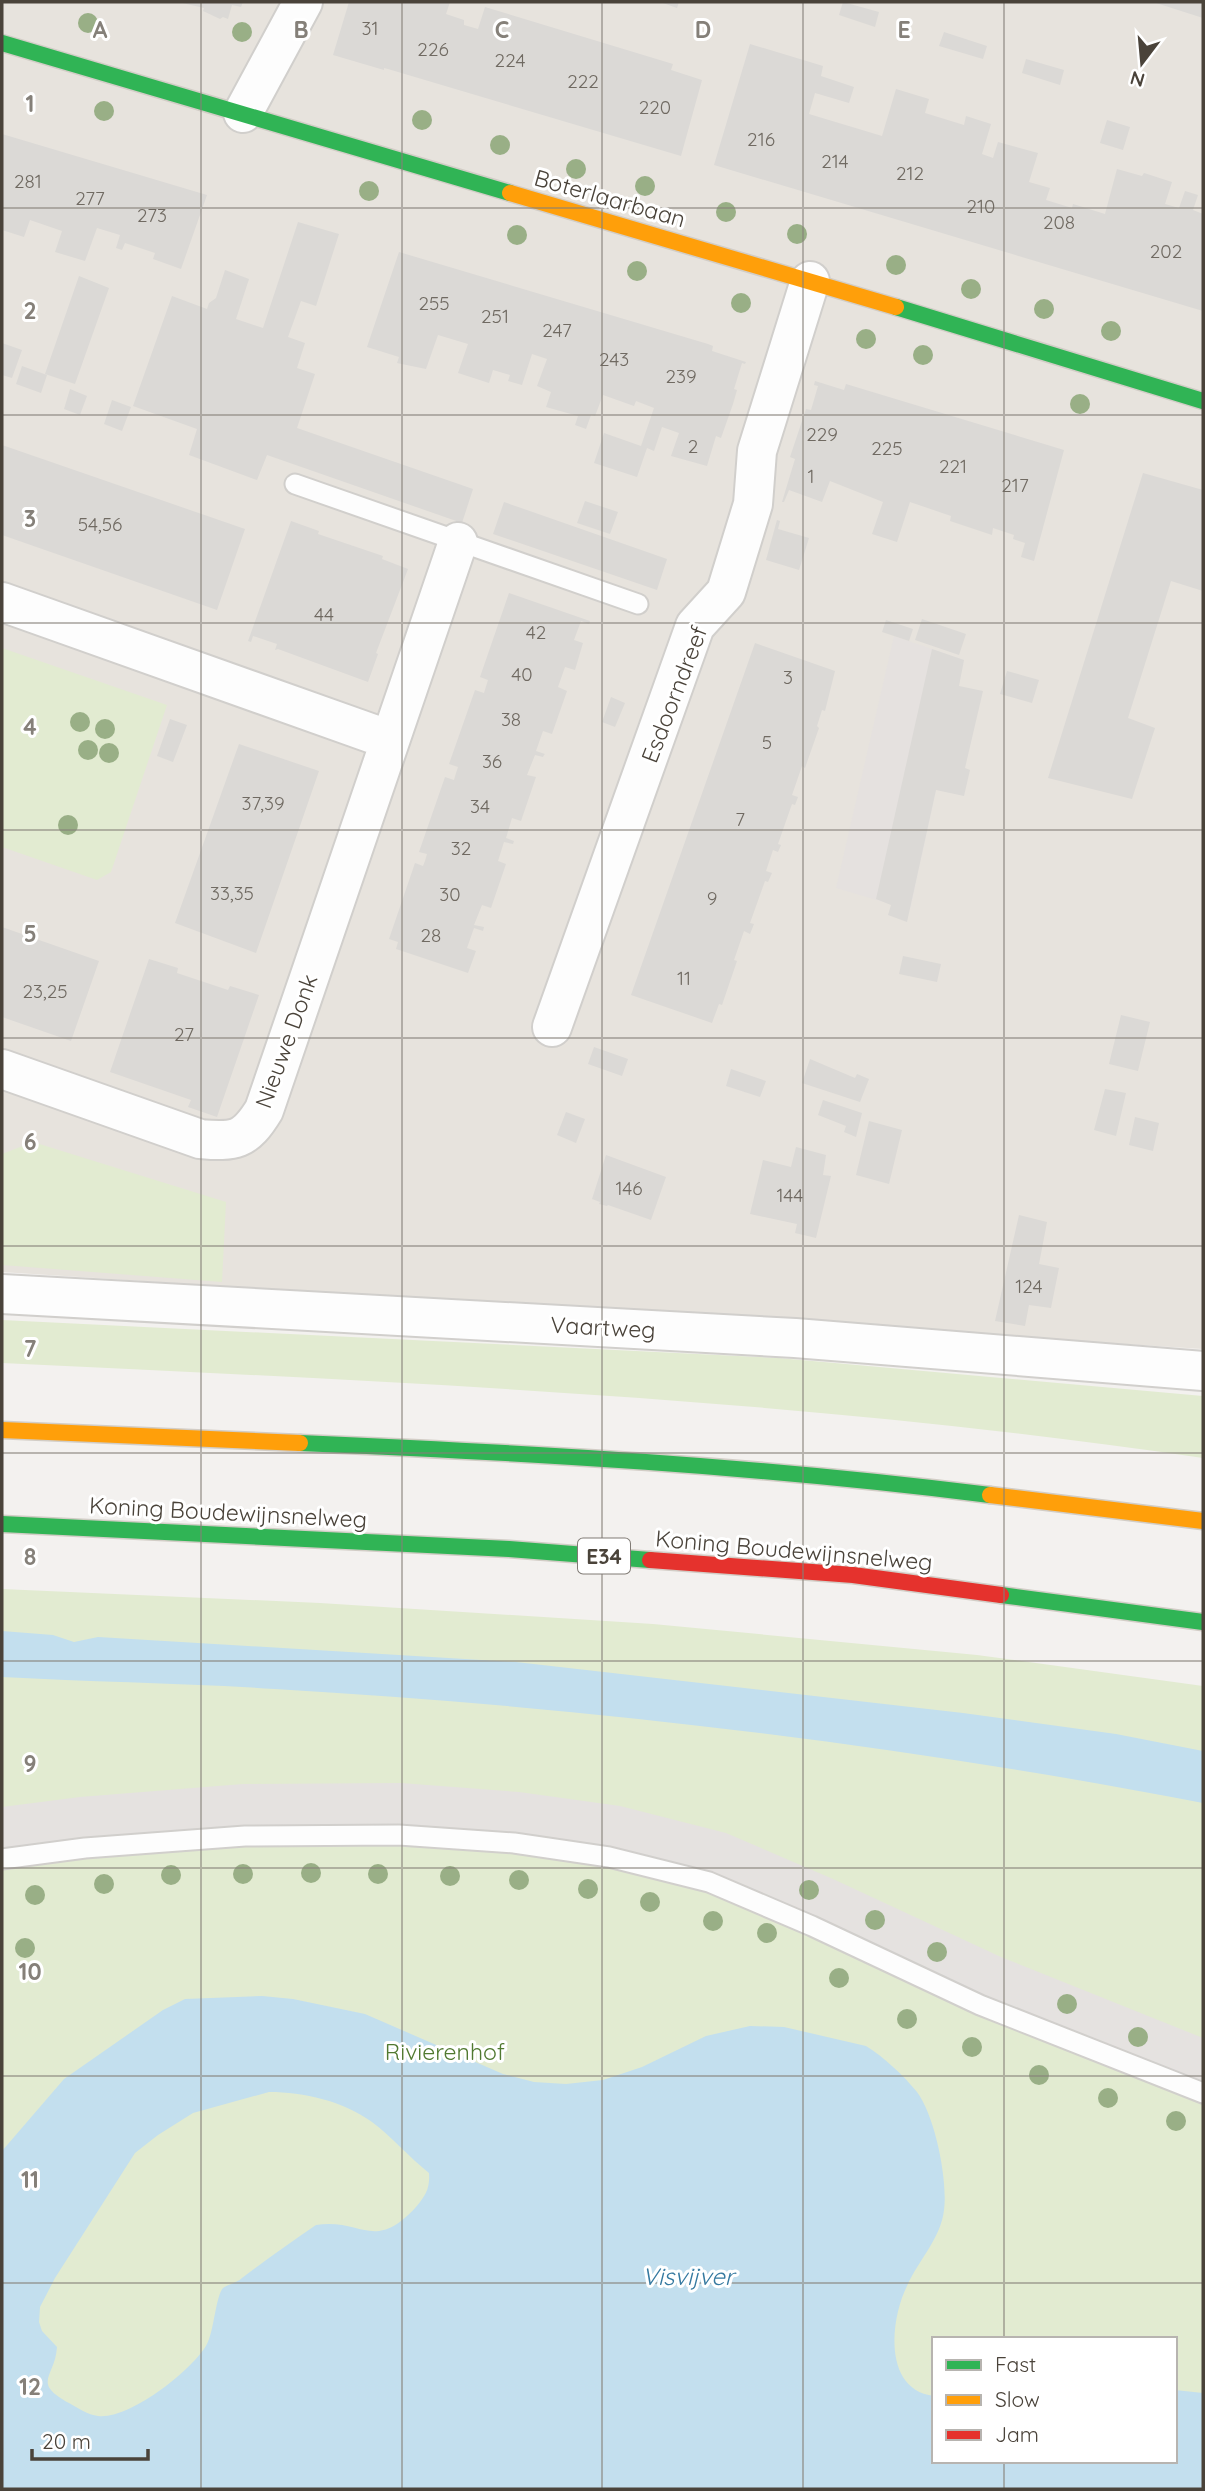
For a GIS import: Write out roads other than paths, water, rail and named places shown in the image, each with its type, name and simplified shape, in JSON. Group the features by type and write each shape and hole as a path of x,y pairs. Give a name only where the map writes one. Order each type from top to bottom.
{"main road":[{"name":"Boterlaarbaan","path":"2,43 810,281 1203,401"},
{"path":"2,1430 509,1452 871,1480 1203,1521"},
{"name":"Koning Boudewijnsnelweg","path":"2,1524 509,1549 853,1575 1203,1622"}],"street":[{"path":"243,113 303,2"},
{"name":"Esdoorndreef","path":"552,1027 695,626 726,592 753,504 757,452 810,281"},
{"name":"Nieuwe Donk","path":"2,1069 200,1139 222,1141 242,1137 256,1124 264,1110 458,542"},
{"path":"2,602 390,740"},
{"name":"Vaartweg","path":"2,1294 795,1338 1203,1371"}],"lane":[{"path":"295,484 638,604"},
{"path":"2,1859 85,1848 245,1836 386,1835 514,1843 610,1857 709,1882 812,1926 980,2005 1203,2093"}],"water":[{"path":"2,1631 53,1635 74,1642 98,1637 516,1662 963,1713 1116,1734 1203,1751 1203,1803 973,1763 624,1717 275,1689 2,1677"},
{"name":"Visvijver","path":"262,1996 293,1999 365,2014 503,2074 534,2082 566,2084 603,2080 642,2067 706,2036 750,2026 784,2027 866,2046 893,2067 917,2092 935,2132 942,2166 945,2197 942,2220 901,2300 895,2334 895,2351 906,2381 917,2391 932,2395 932,2463 1177,2463 1177,2390 1203,2393 1203,2489 2,2489 2,2151 64,2079 163,2010 185,1999","holes":["269,2092 309,2096 349,2108 372,2122 429,2173 425,2195 416,2207 402,2221 378,2231 332,2224 316,2225 240,2280 223,2288 207,2344 200,2355 175,2379 142,2402 111,2415 98,2416 57,2396 48,2384 57,2347 42,2331 39,2322 40,2307 55,2278 135,2153 193,2113"]}],"park label":[{"name":"Rivierenhof","path":"445,2051"}]}
